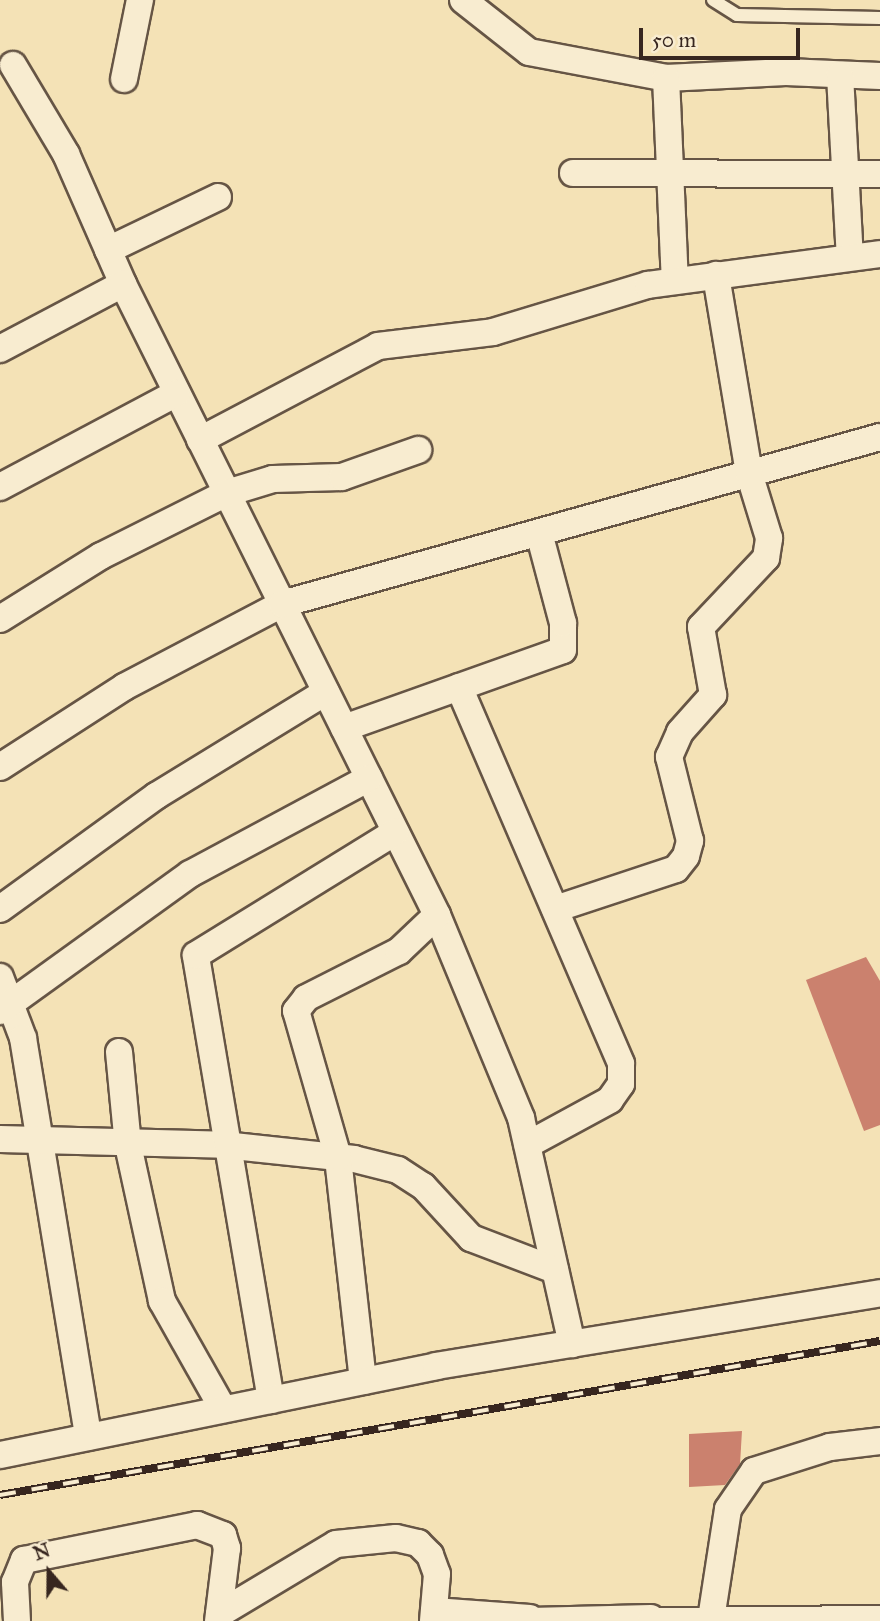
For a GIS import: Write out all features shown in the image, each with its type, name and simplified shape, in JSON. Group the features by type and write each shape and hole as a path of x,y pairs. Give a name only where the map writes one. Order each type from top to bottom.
{"street":[{"path":"124,79 140,0"},
{"path":"463,0 529,52 666,78 880,76"},
{"path":"13,65 66,154 123,284 437,915 527,1145 572,1343"},
{"path":"840,75 850,257"},
{"path":"666,78 675,281"},
{"path":"573,173 880,174"},
{"path":"108,250 218,197"},
{"path":"200,439 378,346 493,332 675,281 880,254"},
{"path":"555,909 676,869 686,856 690,841 669,757 680,732 713,695 700,638 706,618 750,581 766,558 769,538 749,473 716,275"},
{"path":"0,349 123,284"},
{"path":"0,487 177,393"},
{"path":"0,767 124,687 282,604 880,437"},
{"path":"0,618 101,556 227,493 273,479 342,477 418,450"},
{"path":"344,728 563,650 563,623 539,533"},
{"path":"460,687 614,1040 621,1084 610,1100 527,1145"},
{"path":"0,909 156,796 326,692"},
{"path":"6,1006 190,874 369,778"},
{"path":"271,1400 224,1144 196,955 395,832"},
{"path":"363,1381 338,1157 296,1011 306,998 399,951 437,915"},
{"path":"0,977 37,1139 89,1437"},
{"path":"119,1052 128,1145 162,1301 223,1409"},
{"path":"0,1139 128,1145 224,1144 338,1157 398,1170 423,1186 471,1238 555,1270"},
{"path":"0,1455 363,1381 572,1343 880,1293"},
{"path":"711,1619 728,1509 754,1471 830,1447 880,1441"},
{"path":"16,1621 15,1582 24,1560 197,1525 223,1535 227,1548 218,1617"},
{"path":"218,1617 336,1544 365,1538 418,1543 430,1555 437,1574 433,1616 530,1619 872,1620"}],"lane":[{"path":"713,0 737,15 880,18"}],"building":[{"path":"866,957 880,981 880,1125 864,1131 806,980"},
{"path":"742,1431 740,1464 725,1485 689,1487 689,1434"}],"railway":[{"path":"0,1495 880,1341"}]}
